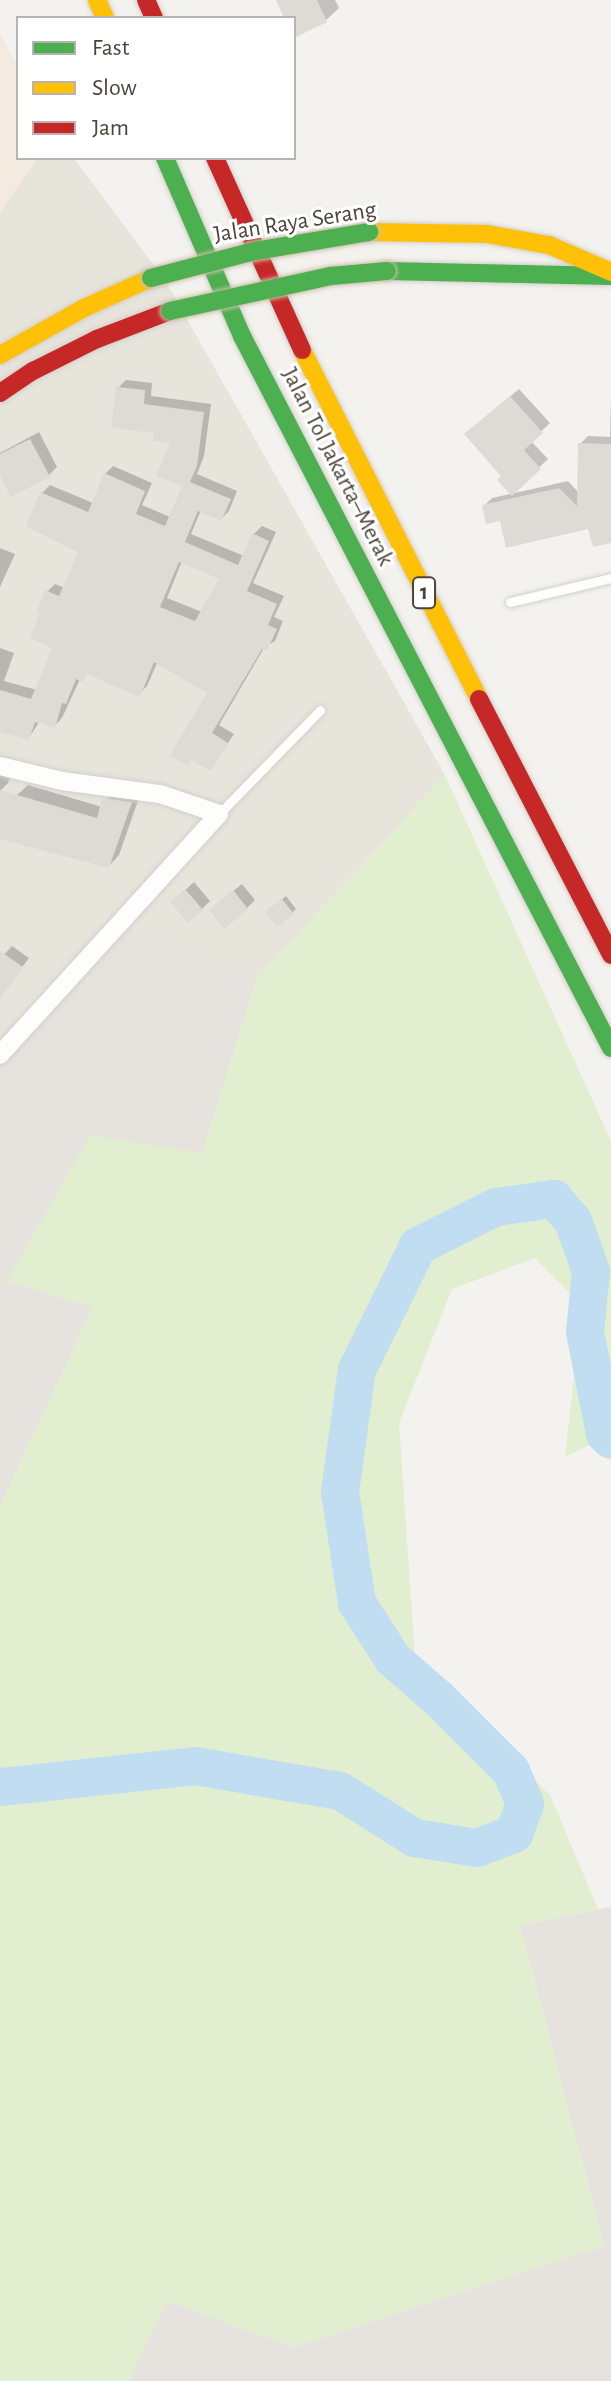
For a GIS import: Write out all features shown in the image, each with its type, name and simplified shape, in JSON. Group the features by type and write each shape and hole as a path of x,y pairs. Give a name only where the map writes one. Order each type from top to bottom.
{"highway":[{"name":"Jalan Tol Jakarta–Merak","path":"166,160 242,336 611,1048"},
{"name":"Jalan Tol Jakarta–Merak","path":"216,160 328,407 611,955"},
{"name":"Jalan Raya Serang","path":"0,355 84,308 151,278 255,251 369,232 487,234 549,245 611,274"},
{"name":"Jalan Raya Serang","path":"0,393 33,371 97,339 170,311 331,276 387,271 611,274"}],"street":[{"path":"0,766 62,781 160,794 219,814 0,1055"}],"lane":[{"path":"510,602 611,578"},
{"path":"219,814 320,710"}],"shaded area":[{"path":"0,34 16,64 16,160 75,160 166,282 445,775 256,980 116,922 0,1054"},
{"path":"0,34 16,64 16,160 37,160 0,212"},
{"path":"116,922 256,980 202,1154 7,1281 93,1307 0,1506 0,1054"},
{"path":"611,1907 611,2381 128,2381 167,2301 293,2347 604,2246 520,1925"}],"green space":[{"path":"445,775 611,1141 611,1434 565,1457 582,1306 535,1258 452,1289 399,1423 416,1672 550,1795 598,1909 520,1925 604,2246 293,2347 167,2301 128,2381 0,2381 0,1506 93,1307 7,1281 90,1135 202,1153 256,980"}],"building":[{"path":"276,0 317,0 327,22 296,37 296,16 283,16"},
{"path":"116,387 145,390 144,404 204,412 197,466 190,482 231,499 221,521 198,511 185,542 238,565 252,533 269,541 247,591 277,604 268,625 277,629 267,651 262,649 212,733 228,743 211,771 191,760 188,766 170,755 207,693 154,662 140,697 86,674 83,682 76,679 66,704 62,703 55,728 35,722 29,740 0,732 0,690 31,699 52,648 30,638 40,612 37,611 45,590 59,596 78,552 26,526 40,492 88,512 104,473 145,491 136,514 165,526 182,486 156,476 170,443 153,441 154,433 111,428","holes":["179,562 219,579 195,621 160,607"]},
{"path":"510,396 543,433 524,450 541,469 512,496 497,480 501,476 464,434"},
{"path":"30,439 50,477 11,497 0,476 0,454"},
{"path":"578,443 611,444 611,543 593,547 588,529 506,548 500,521 486,524 482,505 559,488 577,506"},
{"path":"0,790 97,818 102,798 132,802 109,868 0,839"},
{"path":"185,889 203,910 188,923 170,902"},
{"path":"233,890 248,909 224,929 209,910"},
{"path":"282,899 294,914 277,927 265,911"},
{"path":"0,951 23,967 0,999"}],"waterway":[{"path":"0,1787 195,1766 340,1791 415,1838 477,1848 514,1834 525,1804 511,1771 439,1699 393,1659 357,1603 340,1492 357,1370 418,1246 496,1207 554,1199 573,1221 591,1271 585,1332 605,1434 611,1440"}],"traffic: fast":[{"path":"166,160 242,336 611,1048"},
{"path":"151,278 255,251 369,232"},
{"path":"387,271 611,276"},
{"path":"170,311 331,276 387,271"}],"traffic: slow":[{"path":"97,0 104,16"},
{"path":"369,232 487,234 549,245 611,272"},
{"path":"0,355 84,308 151,278"},
{"path":"302,350 479,699"}],"traffic: jam":[{"path":"146,0 153,16"},
{"path":"216,160 302,350"},
{"path":"0,393 33,371 97,339 170,311"},
{"path":"479,699 611,955"}]}
